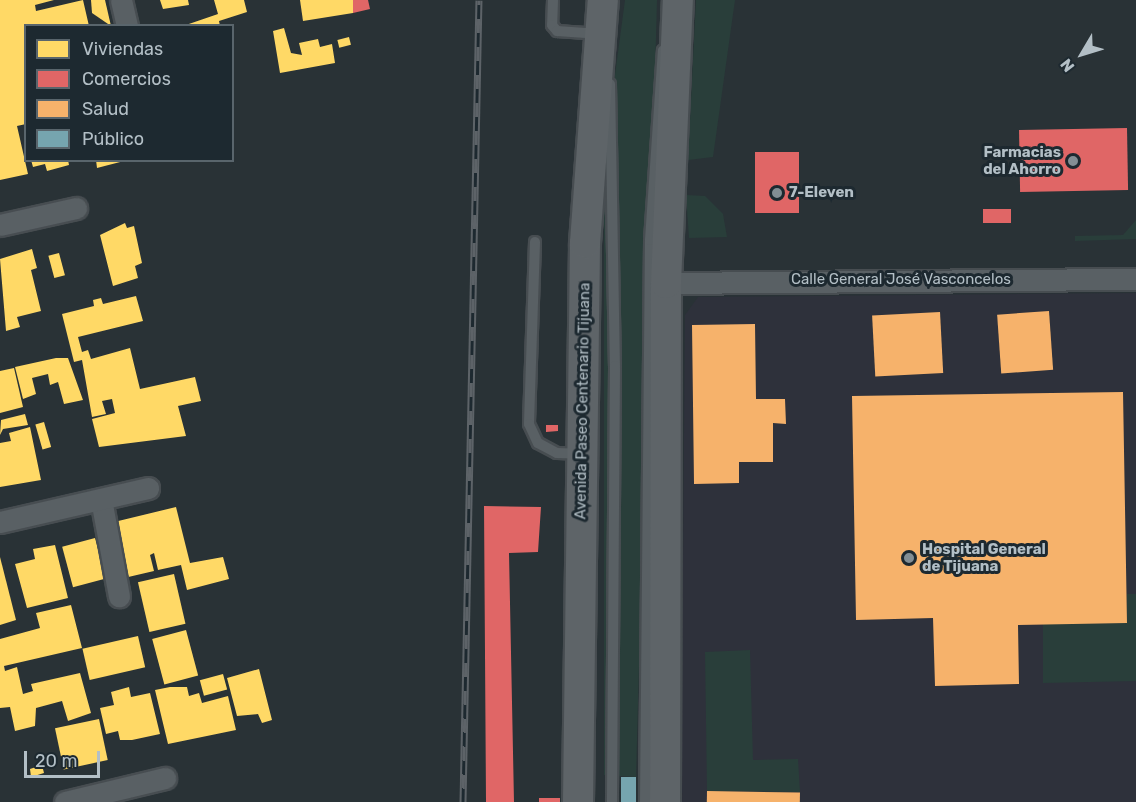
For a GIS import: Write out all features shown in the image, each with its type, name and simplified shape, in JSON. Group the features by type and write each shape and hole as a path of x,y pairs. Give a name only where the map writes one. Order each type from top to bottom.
{"main road":[{"name":"Avenida Paseo Centenario Tijuana","path":"578,802 581,454 588,161 604,0"},
{"path":"665,802 666,283 678,0"}],"street":[{"path":"121,0 127,24"},
{"path":"0,225 76,208"},
{"name":"Calle General José Vasconcelos","path":"666,283 1136,279"},
{"path":"0,522 148,488"},
{"path":"101,499 119,596"},
{"path":"65,802 165,778"}],"lane":[{"path":"553,0 552,25 558,31 600,34"},
{"path":"604,0 615,150 612,802"},
{"path":"645,802 650,240 658,79 672,0"},
{"path":"535,242 529,424 538,443 557,453 581,454"}],"shaded area":[{"name":"Hospital General de Tijuana","path":"1136,293 1136,802 681,802 685,315 698,297"}],"green space":[{"path":"625,0 657,0 636,777 604,775 604,157"},
{"path":"696,0 735,0 713,157 688,160"},
{"path":"686,195 705,196 723,214 727,237 689,238"},
{"path":"1136,220 1136,239 1075,241 1075,236 1123,235"},
{"path":"1127,594 1136,594 1136,681 1043,683 1043,624 1127,623"},
{"path":"750,650 753,760 798,759 800,792 707,791 705,652"}],"building: Viviendas":[{"path":"0,0 54,0 35,5 36,11 83,0 89,24 24,24 24,124 17,126 28,174 0,180"},
{"path":"91,0 105,0 111,24 108,24 92,13"},
{"path":"160,0 188,0 189,5 163,9"},
{"path":"214,0 244,0 247,12 219,21 220,24 189,24 218,14"},
{"path":"300,0 353,0 353,13 303,21"},
{"path":"284,28 291,53 302,55 299,43 318,39 320,47 332,44 335,63 280,73 273,31"},
{"path":"349,37 351,45 339,48 337,40"},
{"path":"32,162 68,162 69,165 47,171 45,164 33,167"},
{"path":"96,162 120,162 97,168"},
{"path":"125,223 127,228 134,226 142,263 135,266 138,278 113,286 100,235"},
{"path":"32,249 37,268 31,270 41,311 17,317 20,327 6,331 0,259"},
{"path":"59,253 65,275 54,278 48,256"},
{"path":"136,296 143,321 78,337 82,352 88,350 91,359 130,348 140,389 195,377 201,401 178,406 186,436 99,447 92,419 115,413 112,399 102,401 106,414 92,417 82,360 74,362 62,314 94,306 93,300 101,298 103,304"},
{"path":"56,358 68,358 83,400 64,404 58,382 50,385 48,374 32,378 36,394 23,399 15,367"},
{"path":"14,368 23,407 0,413 0,371"},
{"path":"25,414 28,425 3,429 0,435 1,420"},
{"path":"44,422 51,447 43,449 35,424"},
{"path":"30,427 41,480 0,487 0,443 11,441 9,433"},
{"path":"176,507 190,563 223,557 229,579 187,590 181,565 158,570 154,553 150,555 154,571 124,578 110,523"},
{"path":"95,538 106,579 73,587 62,547"},
{"path":"55,545 68,598 27,608 15,564 35,559 33,549"},
{"path":"0,557 16,620 0,625"},
{"path":"174,574 185,624 149,632 138,582"},
{"path":"71,605 82,648 4,666 5,671 17,667 23,694 33,691 31,684 80,673 91,713 68,721 62,701 36,708 35,726 15,731 10,707 0,708 0,639 40,628 36,613"},
{"path":"186,630 198,675 164,684 152,639"},
{"path":"138,636 145,667 90,680 82,649"},
{"path":"259,669 272,720 262,723 258,714 237,716 227,678"},
{"path":"223,674 227,689 204,696 200,680"},
{"path":"129,687 131,697 150,693 160,734 120,740 118,731 106,734 100,708 114,705 111,692"},
{"path":"187,687 189,696 199,693 202,703 228,696 236,730 168,744 155,690"},
{"path":"99,719 108,760 64,769 55,728"},
{"path":"42,765 44,773 31,777 30,769"}],"building: Comercios":[{"path":"353,0 368,0 370,9 353,13"},
{"name":"Farmacias del Ahorro","path":"1127,128 1128,190 1020,192 1019,130"},
{"name":"7-Eleven","path":"755,152 799,152 799,213 755,213"},
{"path":"983,209 1011,209 1011,223 983,223"},
{"path":"546,425 558,425 558,431 546,432"},
{"path":"484,506 541,507 538,552 509,553 514,802 486,802"},
{"path":"539,798 560,798 560,802 539,802"}],"building: Salud":[{"path":"1049,311 1053,370 1001,373 997,315"},
{"path":"940,312 943,373 875,376 872,316"},
{"path":"755,324 756,399 785,399 786,424 773,423 773,462 739,462 739,483 694,484 692,325"},
{"path":"1123,392 1127,623 1018,625 1019,684 935,686 933,618 856,620 852,396"},
{"path":"707,791 800,793 800,802 707,802"}],"building: Público":[{"path":"621,777 636,777 636,802 621,802"}],"railway":[{"path":"463,802 479,0"}],"place":[{"name":"Farmacias del Ahorro","path":"1073,161"},
{"name":"7-Eleven","path":"777,193"},
{"name":"Hospital General de Tijuana","path":"909,558"}]}
